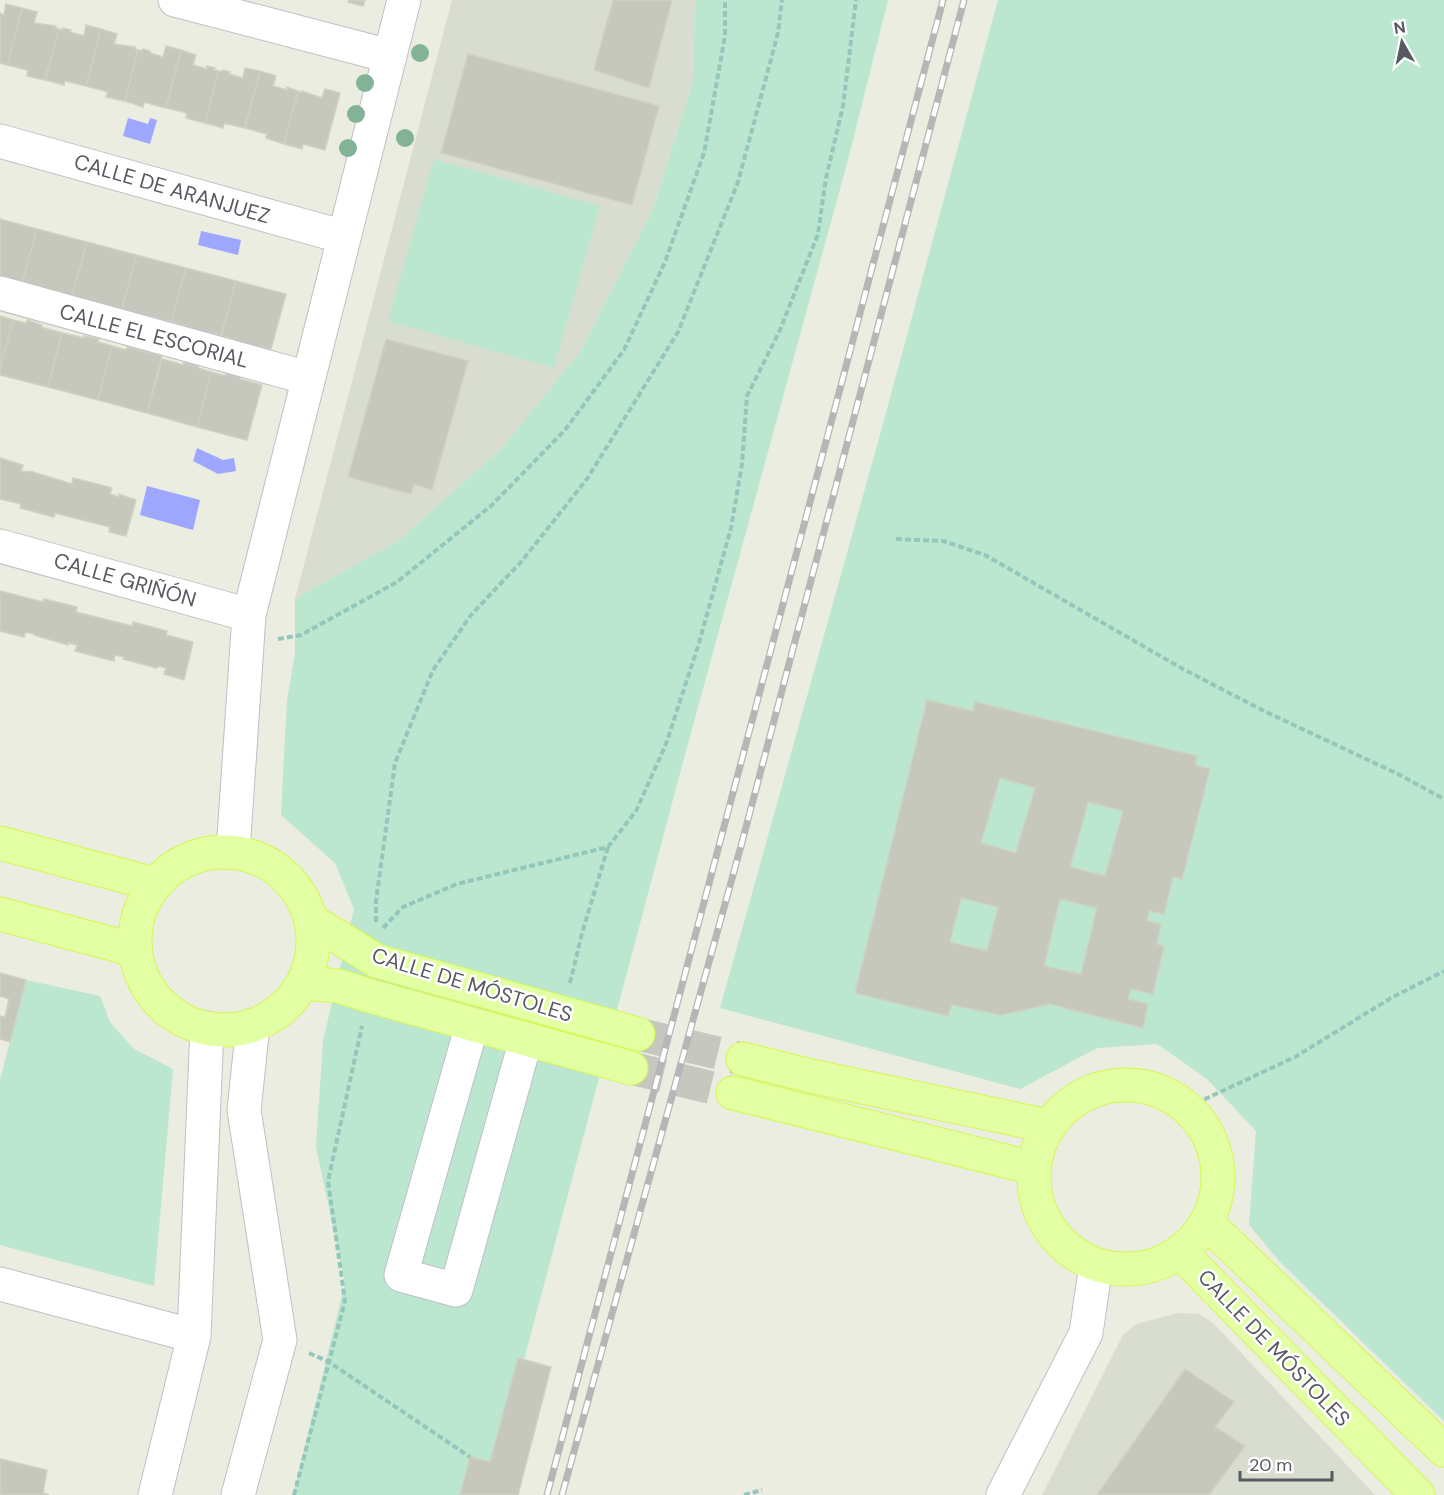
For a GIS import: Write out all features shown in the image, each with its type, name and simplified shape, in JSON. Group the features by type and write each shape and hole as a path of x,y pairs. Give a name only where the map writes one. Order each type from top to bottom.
{"main road":[{"path":"0,843 154,884"},
{"path":"233,852 260,859 284,874 302,895 312,921 314,942 303,982 290,1001 273,1015 253,1025 230,1030 207,1028 180,1018 158,1001 142,977 135,950 135,926 142,904 154,884 177,865 204,854 233,852"},
{"path":"0,914 135,950"},
{"name":"CALLE DE MÓSTOLES","path":"312,921 377,948 563,1013 638,1034"},
{"name":"CALLE DE MÓSTOLES","path":"303,982 339,986 631,1068"},
{"path":"743,1059 815,1077 1048,1126"},
{"path":"1130,1084 1161,1090 1188,1107 1208,1131 1218,1161 1218,1193 1207,1223 1195,1239 1180,1252 1154,1266 1125,1270 1096,1265 1069,1251 1047,1228 1035,1199 1033,1168 1038,1146 1048,1126 1070,1102 1098,1088 1130,1084"},
{"path":"734,1093 1033,1168"},
{"name":"CALLE DE MÓSTOLES","path":"1207,1223 1444,1450"},
{"name":"CALLE DE MÓSTOLES","path":"1180,1252 1418,1495"}],"street":[{"path":"175,0 389,56"},
{"path":"233,852 248,630 308,378 404,0"},
{"name":"CALLE DE ARANJUEZ","path":"0,141 344,237"},
{"name":"CALLE EL ESCORIAL","path":"0,293 308,378"},
{"name":"CALLE GRIÑÓN","path":"0,546 248,630"},
{"path":"238,1495 280,1340 244,1110 253,1025"},
{"path":"472,1025 401,1275 456,1290 526,1039"},
{"path":"155,1495 194,1336 207,1028"},
{"path":"1003,1495 1086,1333 1096,1265"},
{"path":"0,1284 194,1336"}],"path":[{"path":"248,630 301,635 397,582 492,505 565,430 624,350 665,262 705,153 725,36 724,0"},
{"path":"377,948 376,900 395,763 433,670 471,615 521,562 588,479 678,332 738,182 778,33 782,0"},
{"path":"563,1013 582,933 608,847 636,811 666,744 699,643 730,528 742,464 747,396 780,330 818,234 826,178 843,106 856,0"},
{"path":"896,539 943,541 985,555 1183,669 1264,711 1398,774 1444,799"},
{"path":"377,948 403,907 457,884 608,847"},
{"path":"1188,1107 1295,1056 1391,998 1444,971"},
{"path":"294,1495 345,1301 328,1181 356,1049 370,996"},
{"path":"329,1362 470,1457"},
{"path":"744,1495 762,1490"}],"shaded area":[{"path":"452,0 695,0 693,81 653,209 581,350 502,448 399,540 295,599"},
{"path":"1179,1313 1199,1314 1213,1323 1375,1495 1042,1495 1123,1335 1136,1324"}],"green space":[{"path":"695,0 888,0 849,156 683,762 488,1495 293,1495 345,1283 316,1147 323,1041 354,909 335,863 281,815 287,700 295,654 295,599 399,540 502,448 581,350 653,209 693,81"},
{"path":"998,0 1444,0 1444,1421 1280,1262 1249,1225 1256,1131 1207,1079 1157,1044 1097,1048 1020,1089 720,1008 878,442"},
{"path":"434,159 600,206 554,368 388,321"},
{"path":"26,980 100,996 110,1022 134,1049 173,1069 154,1286 0,1245 0,1080"}],"water":[{"path":"128,118 148,124 150,118 157,120 150,144 123,136"},
{"path":"201,231 241,240 238,255 198,245"},
{"path":"197,448 223,460 234,458 236,471 218,474 193,461"},
{"path":"147,486 200,500 193,530 140,515"}],"building":[{"path":"349,0 365,0 363,6 348,2"},
{"path":"613,0 672,0 649,88 594,70"},
{"path":"6,4 22,8 7,65 0,63 0,13 4,15"},
{"path":"22,8 37,12 34,23 56,26 55,28 59,29 45,80 27,76 28,70 7,65"},
{"path":"86,25 101,29 86,86 65,81 64,85 45,80 59,29 71,30 70,32 84,36"},
{"path":"101,29 117,34 114,44 135,47 138,50 125,101 106,97 108,92 86,86"},
{"path":"166,46 181,50 166,108 144,102 143,107 125,101 138,50 143,49 163,57"},
{"path":"181,50 196,55 193,65 207,69 207,66 218,71 205,123 186,118 187,113 166,108"},
{"path":"468,54 659,106 632,205 441,153"},
{"path":"245,68 260,71 245,128 224,123 223,128 205,123 218,71 223,70 243,78"},
{"path":"260,71 276,76 273,86 298,91 284,144 266,138 267,134 245,128"},
{"path":"325,89 340,93 325,150 303,144 302,149 284,144 298,91 322,98"},
{"path":"0,219 37,229 22,283 0,280"},
{"path":"37,229 87,242 72,296 22,283"},
{"path":"87,242 136,255 122,309 108,305 107,309 72,296"},
{"path":"136,255 186,268 171,322 150,316 150,320 122,309"},
{"path":"186,268 236,281 221,336 208,332 207,335 191,331 193,328 171,322"},
{"path":"236,281 286,294 271,349 234,342 234,339 221,336"},
{"path":"0,316 13,320 0,368"},
{"path":"13,320 26,323 27,320 62,333 48,387 0,375"},
{"path":"62,333 99,339 98,342 112,346 98,400 48,387"},
{"path":"386,339 468,361 432,490 414,484 411,494 348,477"},
{"path":"112,346 126,350 127,347 162,356 147,413 98,400"},
{"path":"162,359 183,365 184,362 211,372 197,427 147,413"},
{"path":"211,372 225,376 226,373 262,385 247,440 197,427"},
{"path":"0,458 23,465 21,471 30,471 72,484 73,478 112,488 110,494 119,497 119,494 136,500 126,536 109,532 110,527 55,513 54,517 20,508 21,504 0,499"},
{"path":"0,591 43,602 44,599 77,607 76,612 132,626 133,622 167,631 166,635 193,642 184,680 164,674 166,668 158,666 157,668 115,655 114,661 75,651 77,645 68,643 68,645 26,632 24,637 0,631"},
{"path":"927,700 973,711 975,702 1197,756 1195,765 1210,769 1182,879 1173,877 1164,914 1149,911 1147,921 1161,924 1157,944 1164,946 1153,994 1131,989 1128,999 1148,1004 1143,1028 1050,1004 1001,1015 952,1005 948,1016 855,993","holes":["1000,778 1035,788 1016,853 981,843","1088,802 1123,811 1105,876 1070,867","961,898 998,907 987,951 950,942","1060,899 1097,908 1081,974 1044,966"]},
{"path":"0,973 26,980 10,1042 0,1039 0,1016 5,1017 9,999 0,996"},
{"path":"518,1358 551,1367 518,1495 460,1495 470,1457 490,1462"},
{"path":"1185,1369 1234,1402 1215,1427 1245,1446 1209,1495 1097,1495"},
{"path":"0,1459 47,1470 43,1493 49,1495 0,1495"}],"tunnel":[{"path":"638,1034 743,1059"},
{"path":"631,1068 733,1093"}],"railway":[{"path":"547,1495 943,0"},
{"path":"562,1495 741,846 964,0"}]}
